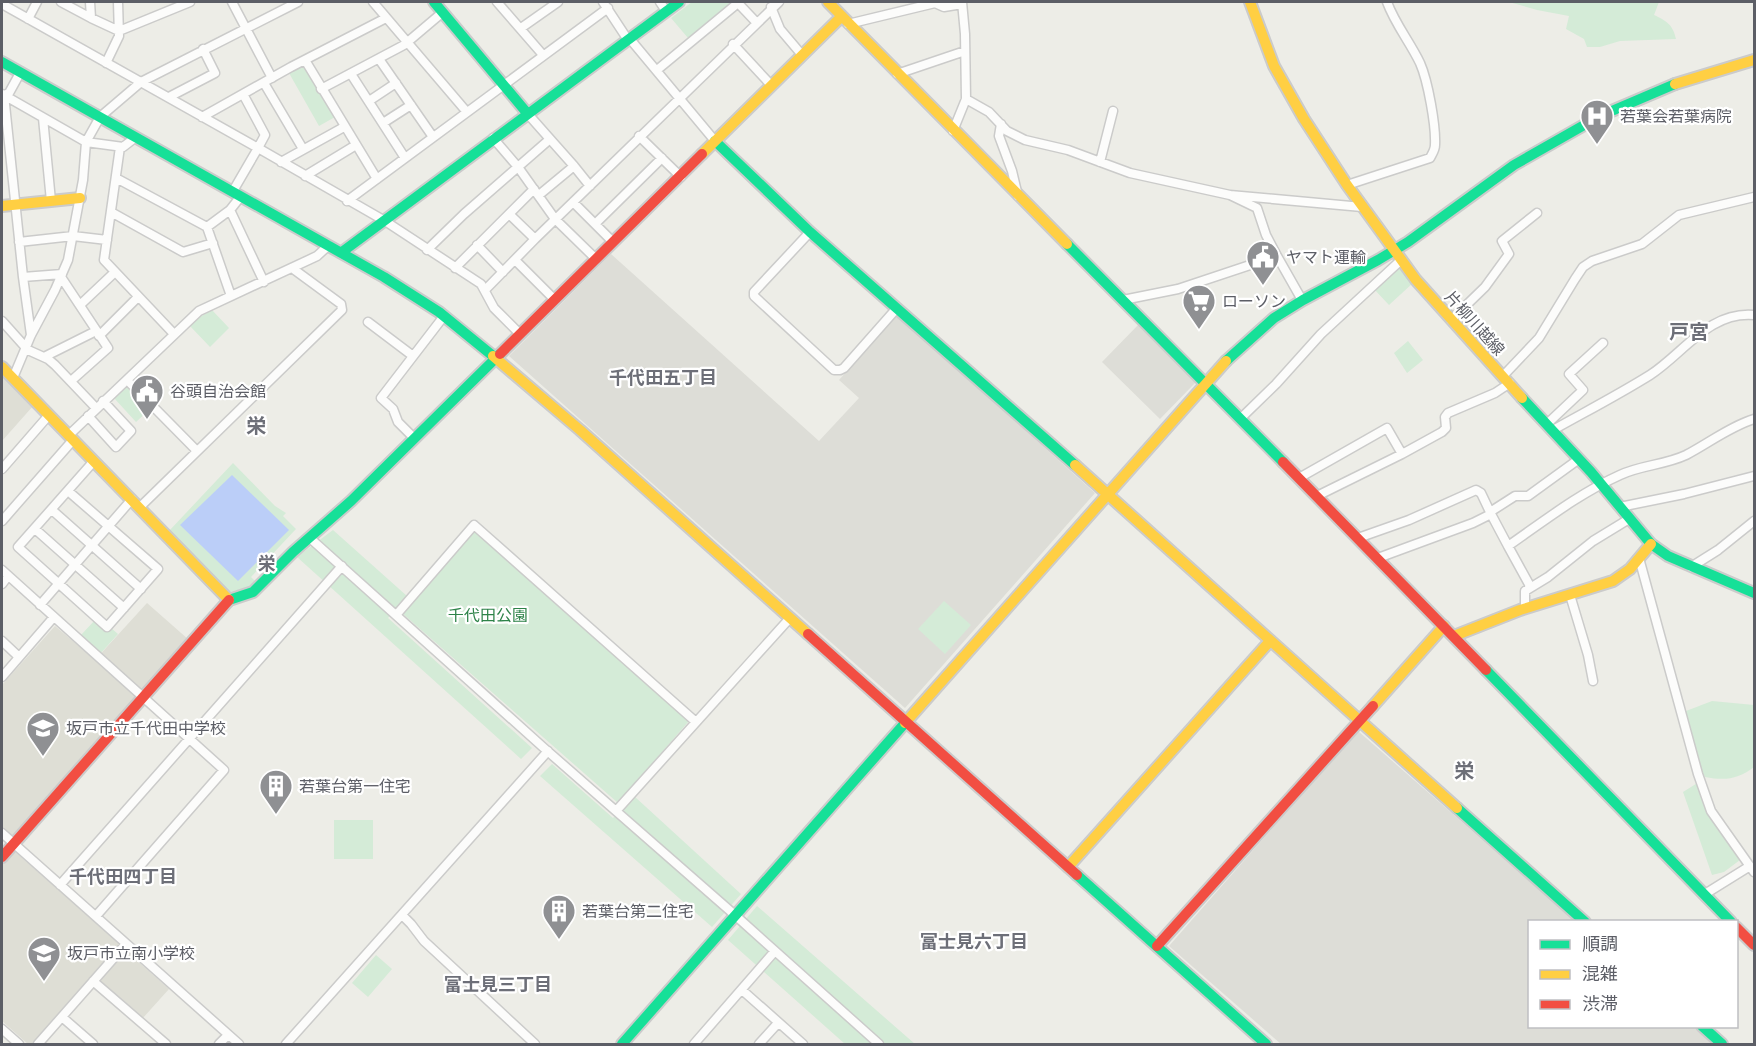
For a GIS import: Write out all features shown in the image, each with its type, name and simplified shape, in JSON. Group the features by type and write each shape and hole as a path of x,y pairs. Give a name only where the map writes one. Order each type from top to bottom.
{"street":[{"path":"28,19 37,2"},
{"path":"61,2 119,31 190,2"},
{"path":"90,2 91,18"},
{"path":"106,63 119,36 118,2"},
{"path":"164,2 164,12"},
{"path":"232,2 246,28 268,81 303,149"},
{"path":"13,378 31,335 68,260 80,198 86,142 100,117 141,82 298,2"},
{"path":"373,2 466,111"},
{"path":"434,2 590,186"},
{"path":"497,2 543,55"},
{"path":"521,28 558,2"},
{"path":"342,252 629,39 663,6 679,2"},
{"path":"657,70 738,2 756,22"},
{"path":"828,2 953,131 1378,558 1730,920"},
{"path":"2,857 229,600 253,592 293,552 311,538 681,177 771,85 802,55 845,21 935,3 944,7 961,2 965,34 966,99 953,131"},
{"name":"片柳川越線","path":"1250,2 1274,66 1304,119 1393,251 1451,320 1601,483 1651,544 1668,556 1691,567 1755,593"},
{"path":"1347,185 1430,158 1435,148 1425,76 1387,2"},
{"path":"2,4 385,221 481,284 486,289 494,308 520,334"},
{"path":"775,4 780,28 802,55"},
{"path":"486,289 775,4"},
{"path":"347,201 543,55 606,5 629,39 715,141 810,232 1108,494 1585,920"},
{"path":"321,88 351,74 407,42 442,12"},
{"path":"202,117 386,18"},
{"path":"733,44 771,85"},
{"path":"169,97 215,73 204,49"},
{"path":"897,74 965,51"},
{"path":"379,59 433,136"},
{"path":"305,60 376,179"},
{"path":"622,1044 1205,384 1245,342 1274,318 1302,300 1393,251 1513,166 1562,136 1645,95 1694,77 1755,60"},
{"path":"2,63 342,252 444,316 496,358 790,618 1266,1044"},
{"path":"2,95 9,93 20,73"},
{"path":"351,74 405,158"},
{"path":"369,101 396,83"},
{"path":"207,227 230,210 265,135 243,94"},
{"path":"2,95 86,142 120,147 127,145 136,137"},
{"path":"2,95 31,335"},
{"path":"966,99 990,112 1007,131 1025,140 1068,150 1130,173 1230,195 1362,207"},
{"path":"383,123 411,105"},
{"path":"1100,162 1113,111"},
{"path":"43,118 51,201"},
{"path":"1000,124 999,136 1012,171 1018,196"},
{"path":"281,162 344,127"},
{"path":"639,136 681,177"},
{"path":"493,138 518,167 555,219 596,259"},
{"path":"427,250 464,214 550,139"},
{"path":"306,176 356,146"},
{"path":"120,147 104,260 174,334"},
{"path":"596,223 662,158"},
{"path":"455,268 509,214 574,166"},
{"path":"116,178 207,227 231,296"},
{"path":"1230,195 1257,208 1266,235 1302,300"},
{"path":"1317,496 1442,432 1446,428 1445,417 1448,413 1495,393 1539,338 1583,267 1592,261 1642,244 1679,215 1755,197"},
{"path":"2,206 80,198"},
{"path":"573,202 613,242"},
{"path":"230,210 264,282"},
{"path":"111,212 183,252 213,243"},
{"path":"1451,320 1485,287 1509,254 1502,240 1537,213"},
{"path":"509,214 535,239"},
{"path":"810,232 754,292 754,296 834,370 842,370 897,308"},
{"path":"19,242 73,236 107,240"},
{"path":"2,520 88,416 199,311 317,256 329,245"},
{"path":"477,245 503,272"},
{"path":"1123,300 1179,289 1277,256"},
{"path":"515,260 555,300"},
{"path":"1240,419 1276,384 1321,334 1401,261"},
{"path":"40,605 109,526 197,451 342,310 341,304 292,268"},
{"path":"80,305 116,272"},
{"path":"23,277 62,275"},
{"path":"62,275 108,348 71,381"},
{"path":"44,357 98,334 138,297"},
{"path":"1550,427 1664,366 1689,341 1716,323 1734,315 1755,315"},
{"path":"414,438 398,422 393,409 381,398 444,316"},
{"path":"2,321 26,347 44,357 131,431 116,447 88,416"},
{"path":"368,322 413,356"},
{"path":"1550,427 1583,390 1569,374 1603,343"},
{"path":"2,367 229,600"},
{"path":"127,380 197,451"},
{"path":"2,469 50,415"},
{"path":"1508,546 1601,483 1622,474 1685,455 1737,424 1755,418"},
{"path":"1299,478 1387,428 1402,454"},
{"path":"1378,558 1473,523 1515,496 1528,496 1579,459"},
{"path":"68,490 158,569 107,627 18,547 52,510 68,490 94,461"},
{"path":"1620,507 1755,476"},
{"path":"1358,538 1408,520 1476,490 1481,493 1530,586"},
{"path":"52,510 141,589"},
{"path":"1525,608 1525,591 1530,586 1548,577 1593,541 1629,519"},
{"path":"1691,567 1718,550 1755,521"},
{"path":"397,614 474,525 696,722"},
{"path":"35,529 124,608"},
{"path":"311,538 879,1044"},
{"path":"1454,636 1525,608 1613,581 1630,569 1651,544"},
{"path":"1639,558 1706,797 1712,811 1752,869 1705,894"},
{"path":"60,885 342,566"},
{"path":"2,584 5,573 224,770 96,916"},
{"path":"1570,595 1588,655 1593,681"},
{"path":"2,675 53,618"},
{"path":"616,811 790,618"},
{"path":"1157,946 1444,626"},
{"path":"2,641 19,657"},
{"path":"1068,867 1270,641"},
{"path":"286,1044 548,751"},
{"path":"2,833 239,1044"},
{"path":"402,915 423,941 535,1044"},
{"path":"1738,928 1755,945"},
{"path":"38,1044 126,944"},
{"path":"694,1044 775,951"},
{"path":"93,981 166,1044"},
{"path":"742,990 803,1044"},
{"path":"62,1017 93,1044"},
{"path":"759,1044 778,1023"},
{"path":"1704,1028 1722,1044"},
{"path":"2,1029 19,1044"},
{"path":"219,1044 228,1035"}],"shaded area":[{"path":"611,254 819,441 859,398 839,380 897,315 1095,493 905,708 509,356"},
{"path":"1139,324 1196,382 1160,419 1102,362"},
{"path":"2,373 33,406 2,441"},
{"name":"坂戸市立千代田中学校","path":"147,603 189,640 14,836 10,837 2,829 2,685 55,626 95,660"},
{"path":"1358,731 1574,920 1528,920 1528,1028 1696,1028 1715,1044 1281,1044 1169,946"},
{"name":"坂戸市立南小学校","path":"14,851 120,944 32,1044 28,1044 2,1021 2,865"},
{"path":"126,951 169,989 142,1019 99,981"}],"green space":[{"path":"692,2 732,2 688,38 671,18"},
{"path":"1509,2 1659,2 1654,15 1669,24 1676,39 1620,41 1600,47 1587,47 1584,39 1566,29 1569,16"},
{"path":"306,66 335,117 319,126 289,73"},
{"path":"1398,266 1413,283 1389,305 1373,288"},
{"path":"212,310 229,328 210,347 190,326"},
{"path":"1408,341 1423,360 1407,373 1394,353"},
{"path":"125,388 130,388 150,409 136,422 114,398"},
{"path":"233,463 275,506 286,513 283,516 296,529 251,577 256,582 251,587 229,592 169,531"},
{"name":"千代田公園","path":"474,529 689,721 618,803 402,613"},
{"path":"333,530 407,596 388,618 532,748 521,759 297,557"},
{"path":"944,601 971,625 945,654 918,629"},
{"path":"96,619 109,631 111,628 118,634 100,654 80,636"},
{"path":"1712,701 1754,705 1754,767 1743,774 1726,779 1705,777 1692,745 1686,711"},
{"path":"552,764 613,818 634,796 741,894 712,927 540,776"},
{"path":"1699,782 1710,815 1740,860 1724,872 1712,875 1683,792"},
{"path":"334,820 373,820 373,859 334,859"},
{"path":"757,906 915,1044 845,1044 728,940"},
{"path":"376,955 392,969 368,997 352,983"}],"water":[{"path":"232,475 289,530 238,581 180,525"}],"traffic: fast":[{"path":"434,2 527,113"},
{"path":"342,252 679,2"},
{"path":"2,62 384,277 439,312 493,356"},
{"path":"1226,361 1274,318 1408,242 1514,165 1600,116 1675,84"},
{"path":"715,141 810,232 1075,465"},
{"path":"1067,244 1283,462"},
{"path":"229,600 253,592 293,552 351,501 500,354"},
{"path":"1522,398 1591,472 1651,544 1668,556 1754,593"},
{"path":"1486,670 1729,920"},
{"path":"622,1044 905,723"},
{"path":"1457,808 1583,920"},
{"path":"1077,875 1266,1044"},
{"path":"1704,1028 1722,1044"}],"traffic: slow":[{"path":"828,2 1067,244"},
{"path":"1250,2 1274,66 1304,119 1347,185 1416,280 1522,398"},
{"path":"702,154 841,17"},
{"path":"1675,84 1754,60"},
{"path":"2,206 80,198"},
{"path":"493,356 580,430 808,634"},
{"path":"905,723 1226,361"},
{"path":"2,367 229,600"},
{"path":"1075,465 1457,808"},
{"path":"1454,636 1520,610 1613,581 1630,569 1651,544"},
{"path":"1373,706 1444,626"},
{"path":"1068,867 1270,641"}],"traffic: jam":[{"path":"500,354 702,154"},
{"path":"1283,462 1486,670"},
{"path":"2,857 229,600"},
{"path":"808,634 1077,875"},
{"path":"1157,946 1373,706"},
{"path":"1738,929 1754,945"}],"place":[{"name":"若葉会若葉病院","path":"1597,145"},
{"name":"ヤマト運輸","path":"1263,286"},
{"name":"ローソン","path":"1199,330"},
{"name":"谷頭自治会館","path":"147,420"},
{"name":"坂戸市立千代田中学校","path":"43,757"},
{"name":"若葉台第一住宅","path":"276,815"},
{"name":"若葉台第二住宅","path":"559,940"},
{"name":"坂戸市立南小学校","path":"44,982"}],"district":[{"name":"戸宮","path":"1689,332"},
{"name":"千代田五丁目","path":"663,378"},
{"name":"栄","path":"256,426"},
{"name":"栄","path":"267,564"},
{"name":"栄","path":"1464,771"},
{"name":"千代田四丁目","path":"123,877"},
{"name":"富士見六丁目","path":"974,942"},
{"name":"富士見三丁目","path":"498,985"}]}
